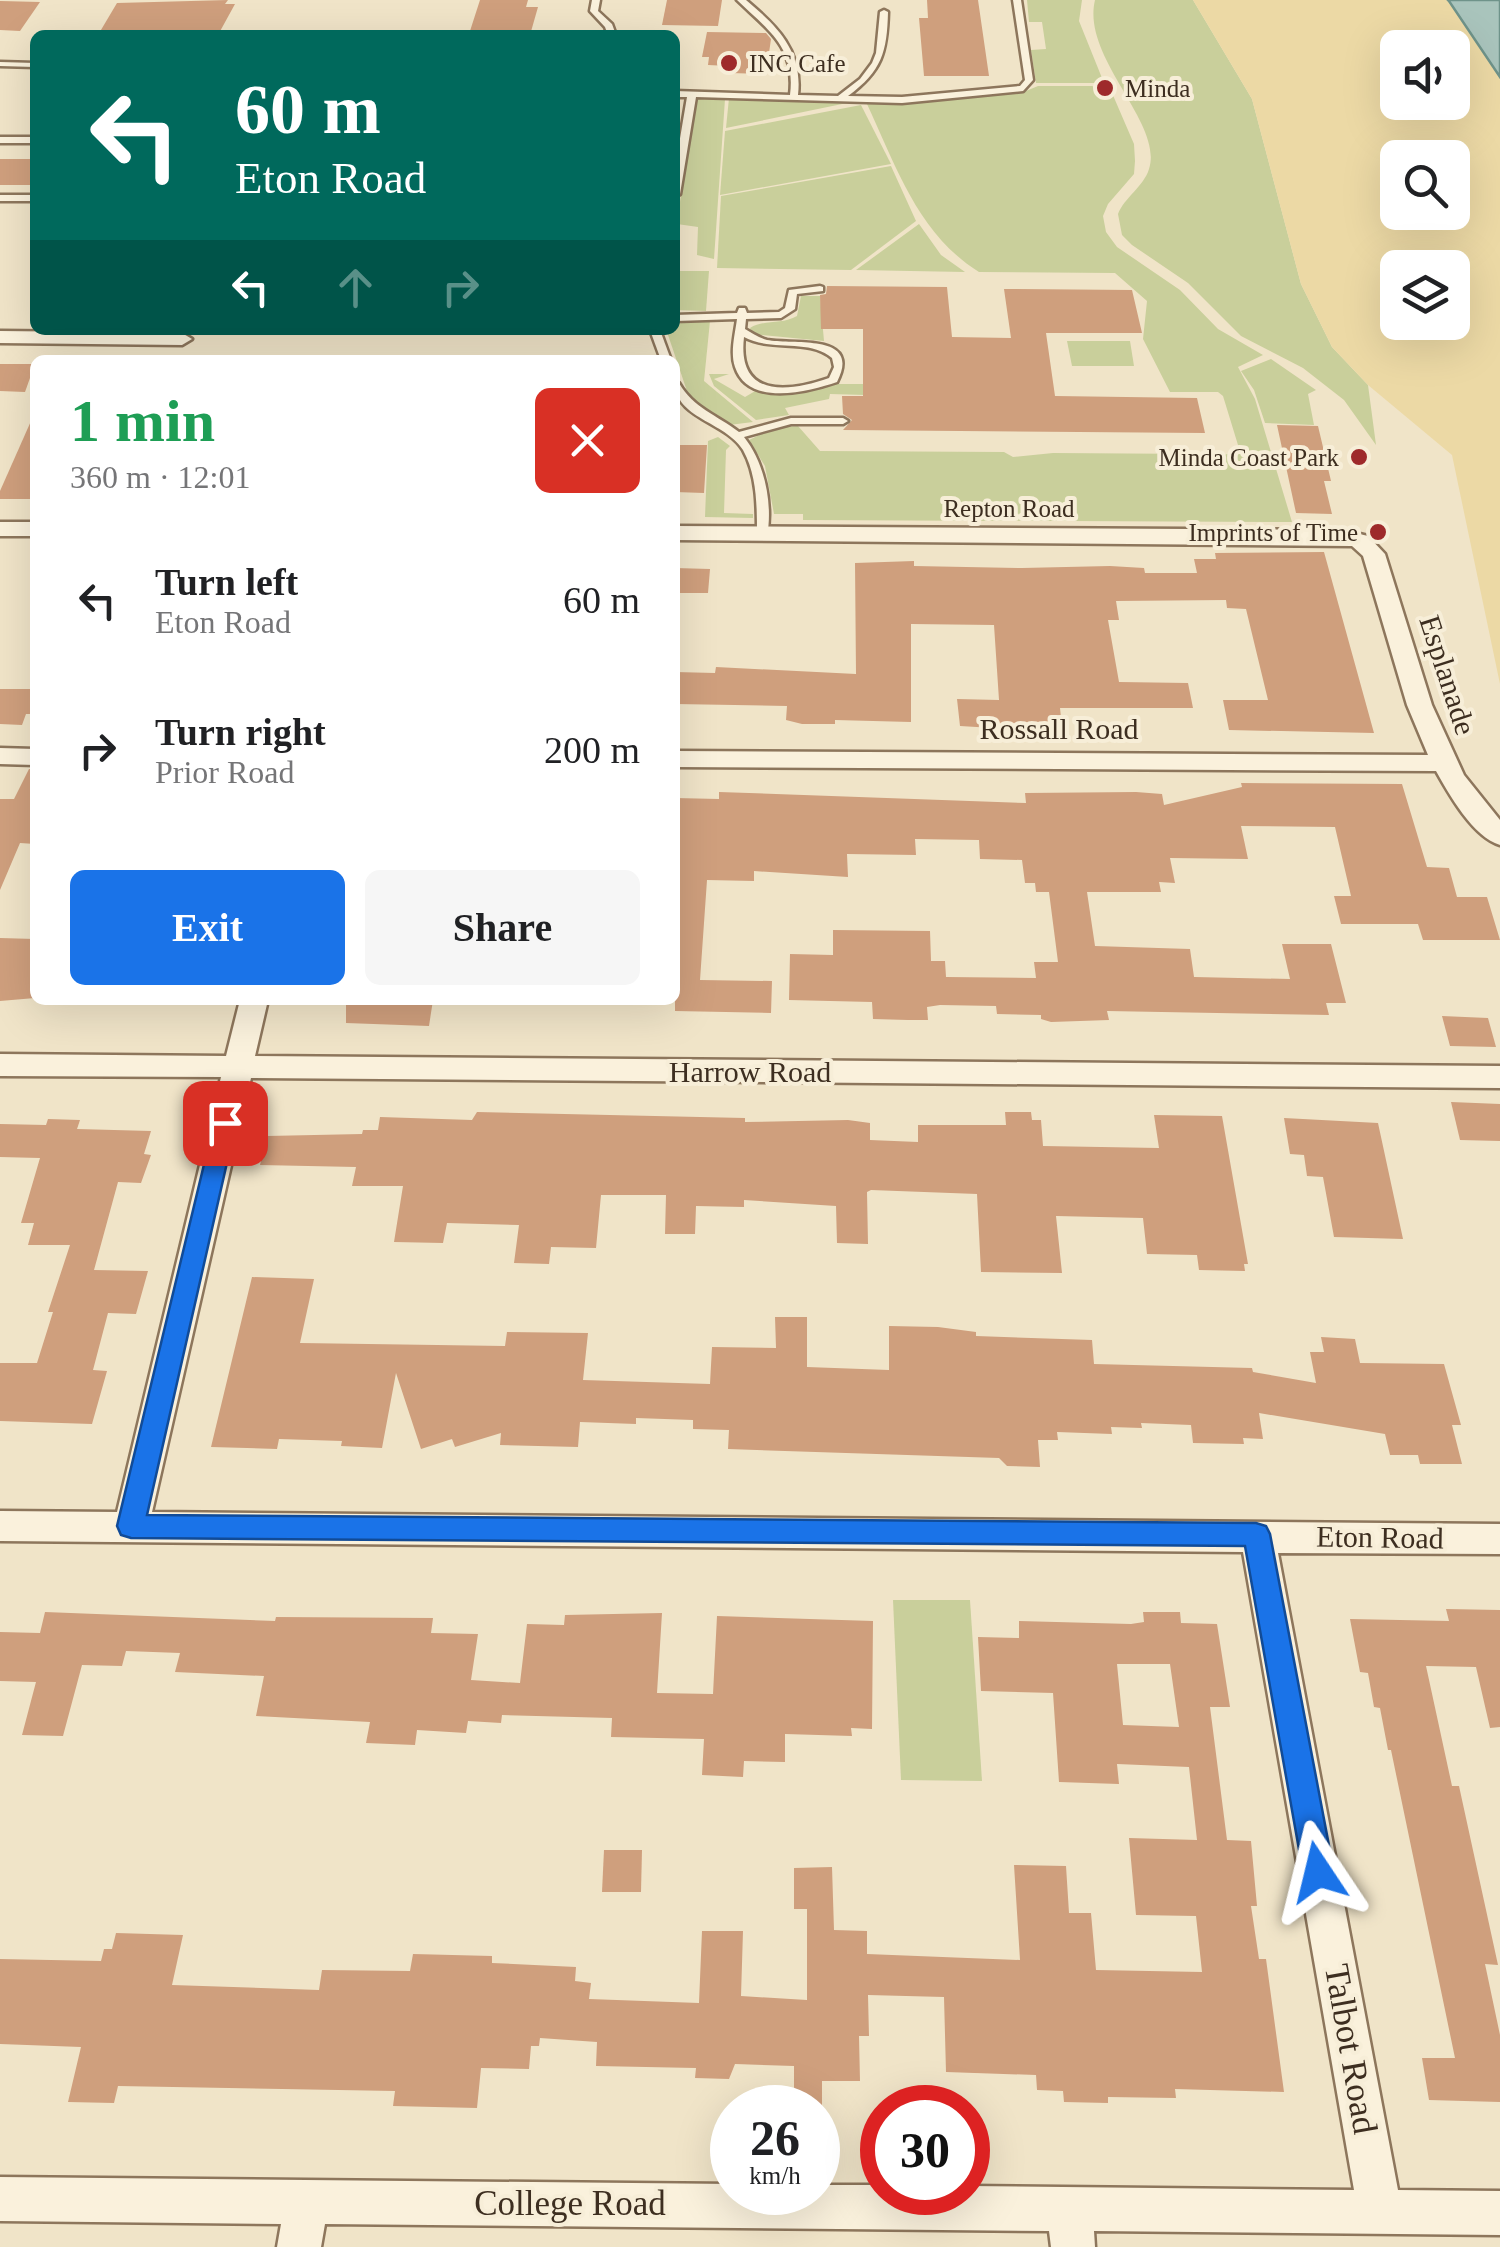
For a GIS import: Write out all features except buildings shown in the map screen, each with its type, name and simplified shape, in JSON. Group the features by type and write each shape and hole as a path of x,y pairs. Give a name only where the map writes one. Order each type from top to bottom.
{"street":[{"path":"0,337 182,339"},
{"path":"0,529 30,529"},
{"name":"Repton Road","path":"680,533 1343,537"},
{"name":"Esplanade","path":"1343,537 1360,541 1374,554 1442,763 1470,808 1500,836"},
{"path":"0,756 30,756"},
{"name":"Rossall Road","path":"680,759 1442,763"},
{"path":"131,1526 253,1005"},
{"name":"Harrow Road","path":"0,1065 1500,1077"},
{"name":"Eton Road","path":"0,1526 1500,1539"},
{"name":"Talbot Road","path":"1256,1534 1380,2210"},
{"name":"College Road","path":"0,2198 306,2201 1071,2227 1380,2210 1500,2213"},
{"path":"299,2247 306,2201"}],"lane":[{"path":"596,0 594,11 610,30"},
{"path":"741,0 782,34 796,73 794,97"},
{"path":"680,94 902,100 1028,86 1017,0"},
{"path":"839,99 864,81 880,62 884,12"},
{"path":"0,64 30,65"},
{"path":"680,165 692,94"},
{"path":"0,140 30,140"},
{"path":"0,198 30,198"},
{"path":"680,318 781,315 790,309 792,292 820,289"},
{"path":"742,314 738,362 741,373 752,383 798,390 832,380 839,369 839,359 832,350 768,343 742,331"},
{"path":"680,398 737,436 753,462 760,486 763,534"},
{"path":"737,436 760,426 791,421 843,421"}],"green space":[{"path":"1027,0 1082,0 1079,21 1104,83 1036,83 1031,50 1046,49 1042,22 1029,22"},
{"path":"1095,0 1193,0 1252,99 1301,284 1332,347 1368,385 1376,445 1344,400 1303,368 1241,336 1188,283 1122,235 1118,214 1146,175 1150,151 1145,131 1100,44 1094,22"},
{"path":"1038,86 1092,86 1112,93 1134,144 1135,161 1134,174 1108,204 1103,216 1106,232 1117,247 1180,290 1218,329 1263,355 1238,367 1255,399 1292,522 803,520 803,514 774,514 765,466 749,440 776,427 798,426 820,451 1004,452 1013,457 1053,453 1210,457 1234,453 1238,445 1223,396 1218,392 1170,392 1143,339 1147,301 1115,273 979,272 958,256 924,218 867,104 1026,91"},
{"path":"729,98 847,103 726,128"},
{"path":"694,99 725,99 714,259 697,255 698,227 680,224"},
{"path":"861,105 891,164 720,195 725,131"},
{"path":"891,166 916,221 851,270 717,268 721,196"},
{"path":"919,224 941,255 965,272 856,270"},
{"path":"680,271 709,271 706,311 680,310"},
{"path":"801,296 820,296 824,341 752,334 750,328 755,325 797,316"},
{"path":"710,321 704,381 753,422 729,425 689,397 680,370 680,355 675,355 668,335 680,335 680,324"},
{"path":"1067,341 1130,341 1134,366 1072,366"},
{"path":"1271,359 1316,390 1308,394 1314,425 1265,423 1254,390 1241,371"},
{"path":"709,374 729,374 714,379 745,397 757,390 787,394 835,384 866,384 865,395 830,394 829,399 785,408 789,415 756,420 714,386"},
{"path":"718,437 730,446 726,450 724,513 753,514 753,518 705,517 708,441"},
{"path":"893,1600 970,1600 982,1781 901,1780"}],"sand":[{"path":"1193,0 1448,0 1468,30 1380,30 1380,120 1470,120 1470,33 1500,77 1500,684 1452,455 1368,385 1332,347 1301,284 1252,99"}],"water":[{"path":"1500,0 1500,77 1470,30 1449,1"}],"place":[{"name":"INC Cafe","path":"729,63"},
{"name":"Minda","path":"1105,88"},
{"name":"Minda Coast Park","path":"1359,457"},
{"name":"Imprints of Time","path":"1378,532"}],"route":[{"path":"225,1123 131,1526 1256,1534 1318,1872"}]}
